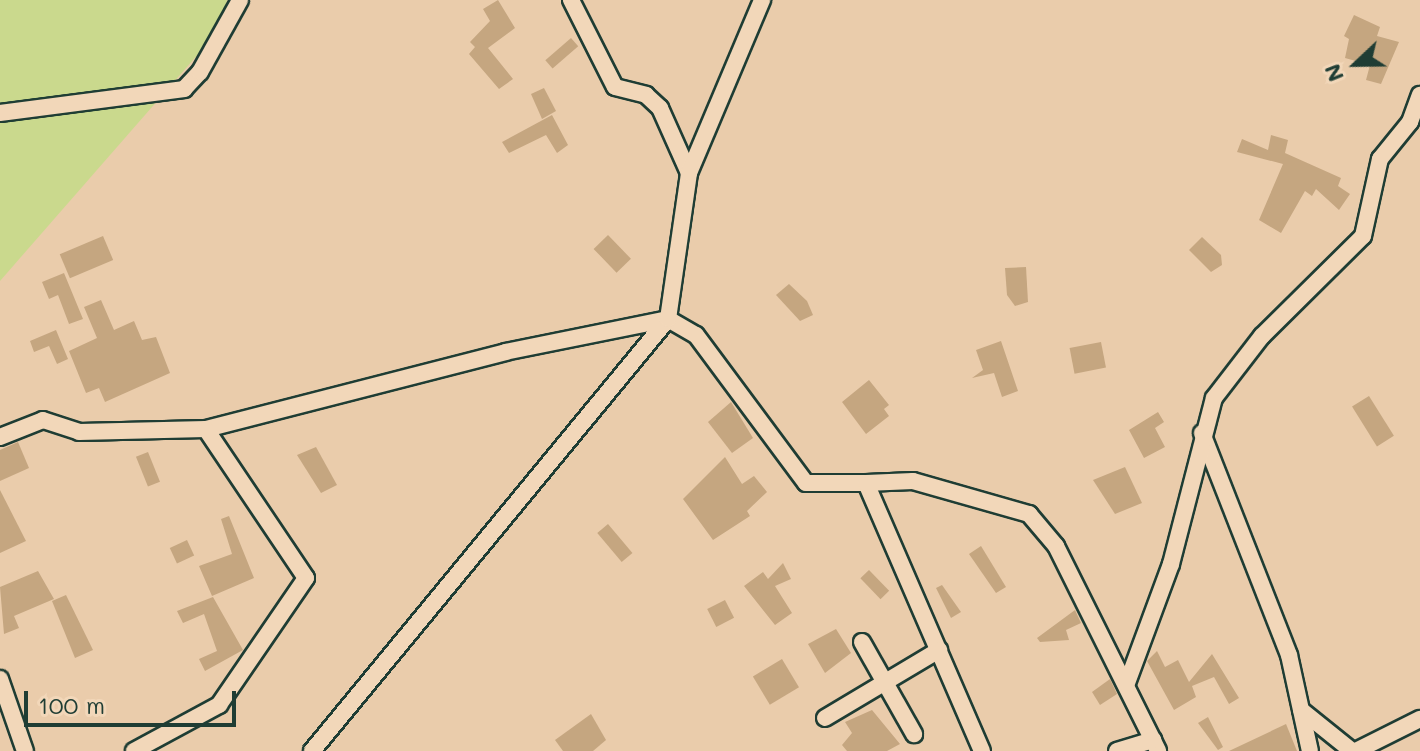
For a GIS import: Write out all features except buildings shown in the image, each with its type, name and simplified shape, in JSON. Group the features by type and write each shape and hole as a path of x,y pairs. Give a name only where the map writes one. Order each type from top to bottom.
{"street":[{"path":"0,113 184,89 200,72 240,0"},
{"path":"312,751 668,319 689,173 762,0"},
{"path":"579,4 615,87 656,102 689,173"},
{"path":"1127,683 1171,564 1202,433 1214,398 1262,336 1363,236 1380,159 1410,122 1420,95"},
{"path":"0,437 43,420 79,432 206,429 505,352 668,319 690,332 806,483 913,481 1029,514 1056,546 1127,683 1155,745 1117,751"},
{"path":"134,751 219,705 306,578 206,429"},
{"path":"1202,433 1289,655 1310,751"},
{"path":"866,483 982,751"},
{"path":"862,642 914,734"},
{"path":"825,718 939,650"},
{"path":"0,679 25,751"},
{"path":"1301,710 1354,751 1420,719"}],"green space":[{"path":"0,0 227,0 221,28 0,281"}]}
